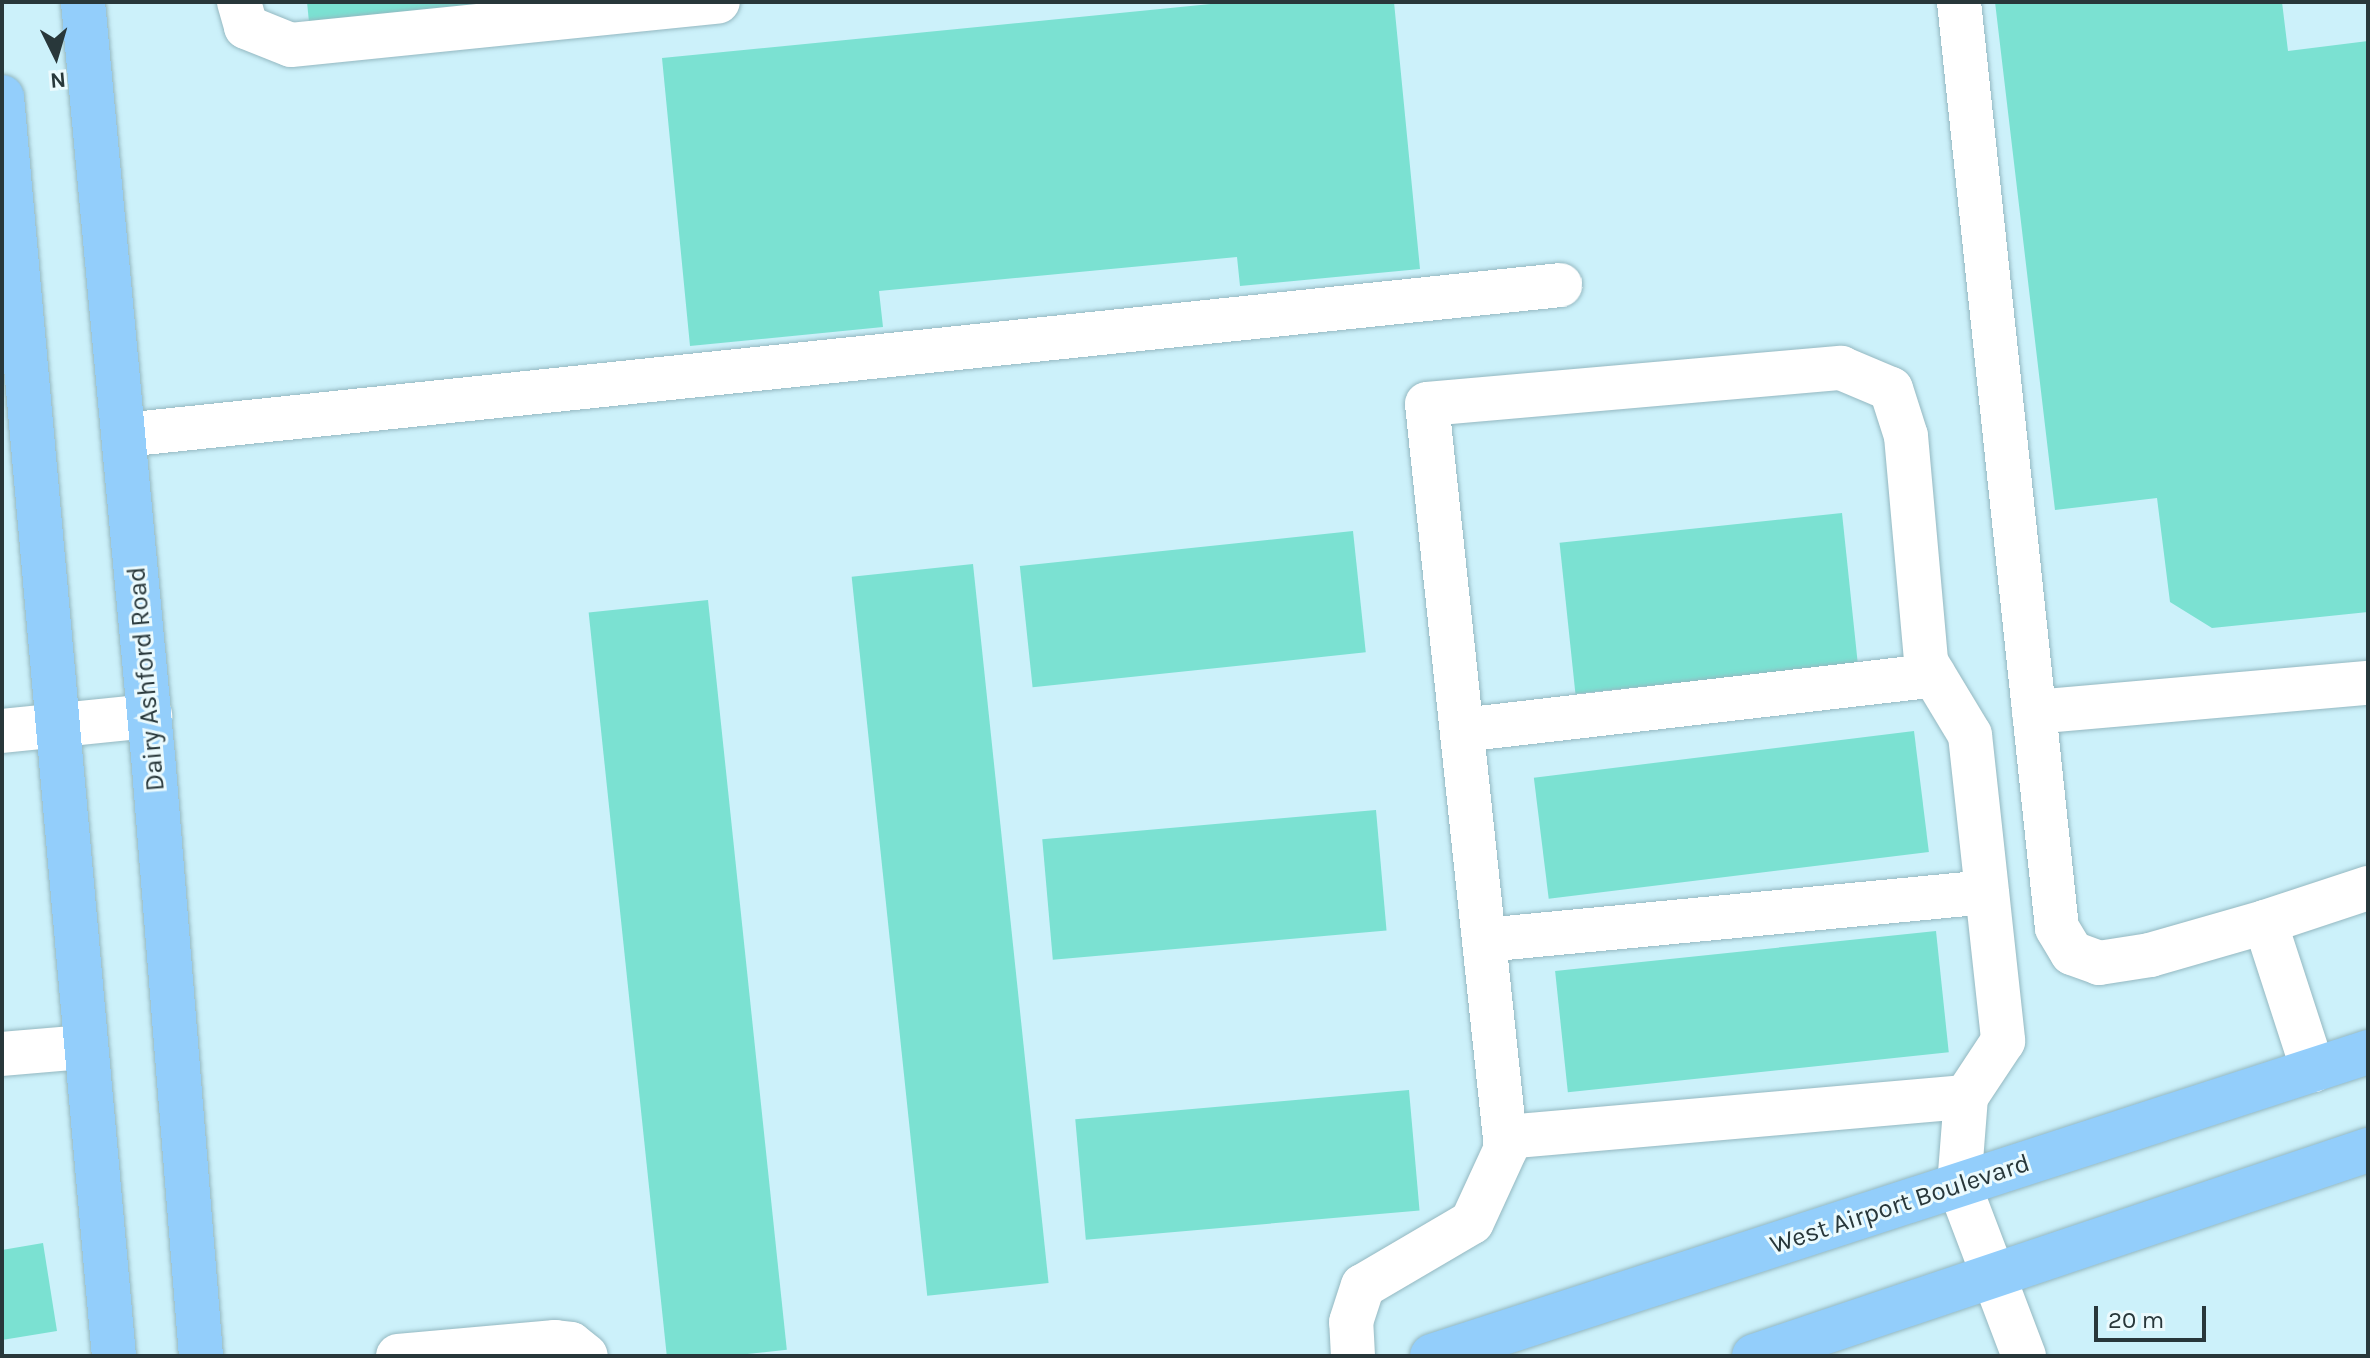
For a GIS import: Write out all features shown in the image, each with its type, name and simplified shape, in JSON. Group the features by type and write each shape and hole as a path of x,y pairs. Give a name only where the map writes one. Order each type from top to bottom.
{"main road":[{"name":"Dairy Ashford Road","path":"83,2 150,716 201,1356"},
{"path":"2,97 84,1047 114,1356"},
{"name":"West Airport Boulevard","path":"1432,1356 2368,1052"},
{"path":"1754,1356 2368,1150"}],"street":[{"path":"239,2 246,27 291,45 718,2"},
{"path":"1959,2 2057,928 2072,953 2099,963 2137,957 2265,922 2368,888"},
{"path":"124,435 1560,285"},
{"path":"1353,1356 1351,1322 1363,1286 1472,1222 1506,1148 1427,404 1841,368 1891,389 1906,436 1926,662 1970,735 2003,1041 1966,1097 1959,1185 1997,1276 2024,1356"},
{"path":"1462,730 1934,675"},
{"path":"2034,712 2368,683"},
{"path":"2,731 150,716"},
{"path":"1485,940 1987,892"},
{"path":"2265,922 2313,1070"},
{"path":"2,1054 84,1047"},
{"path":"1506,1137 1966,1097"},
{"path":"398,1356 555,1342 571,1344 586,1356"}],"building":[{"path":"307,2 483,2 483,4 309,22"},
{"path":"1231,2 1394,2 1420,269 1240,286 1237,257 879,291 883,327 690,346 662,58"},
{"path":"1995,2 2282,2 2288,51 2368,41 2368,612 2212,628 2170,602 2157,498 2055,510"},
{"path":"1842,513 1858,664 1575,694 1560,543"},
{"path":"1353,531 1366,652 1033,687 1020,566"},
{"path":"973,564 1049,1283 927,1296 852,577"},
{"path":"708,600 787,1350 728,1356 667,1356 589,613"},
{"path":"1914,731 1929,852 1549,899 1534,778"},
{"path":"1376,810 1387,931 1053,960 1042,839"},
{"path":"1936,931 1949,1052 1568,1092 1555,971"},
{"path":"1409,1090 1420,1211 1086,1240 1075,1119"},
{"path":"43,1243 57,1331 2,1340 2,1250"}]}
